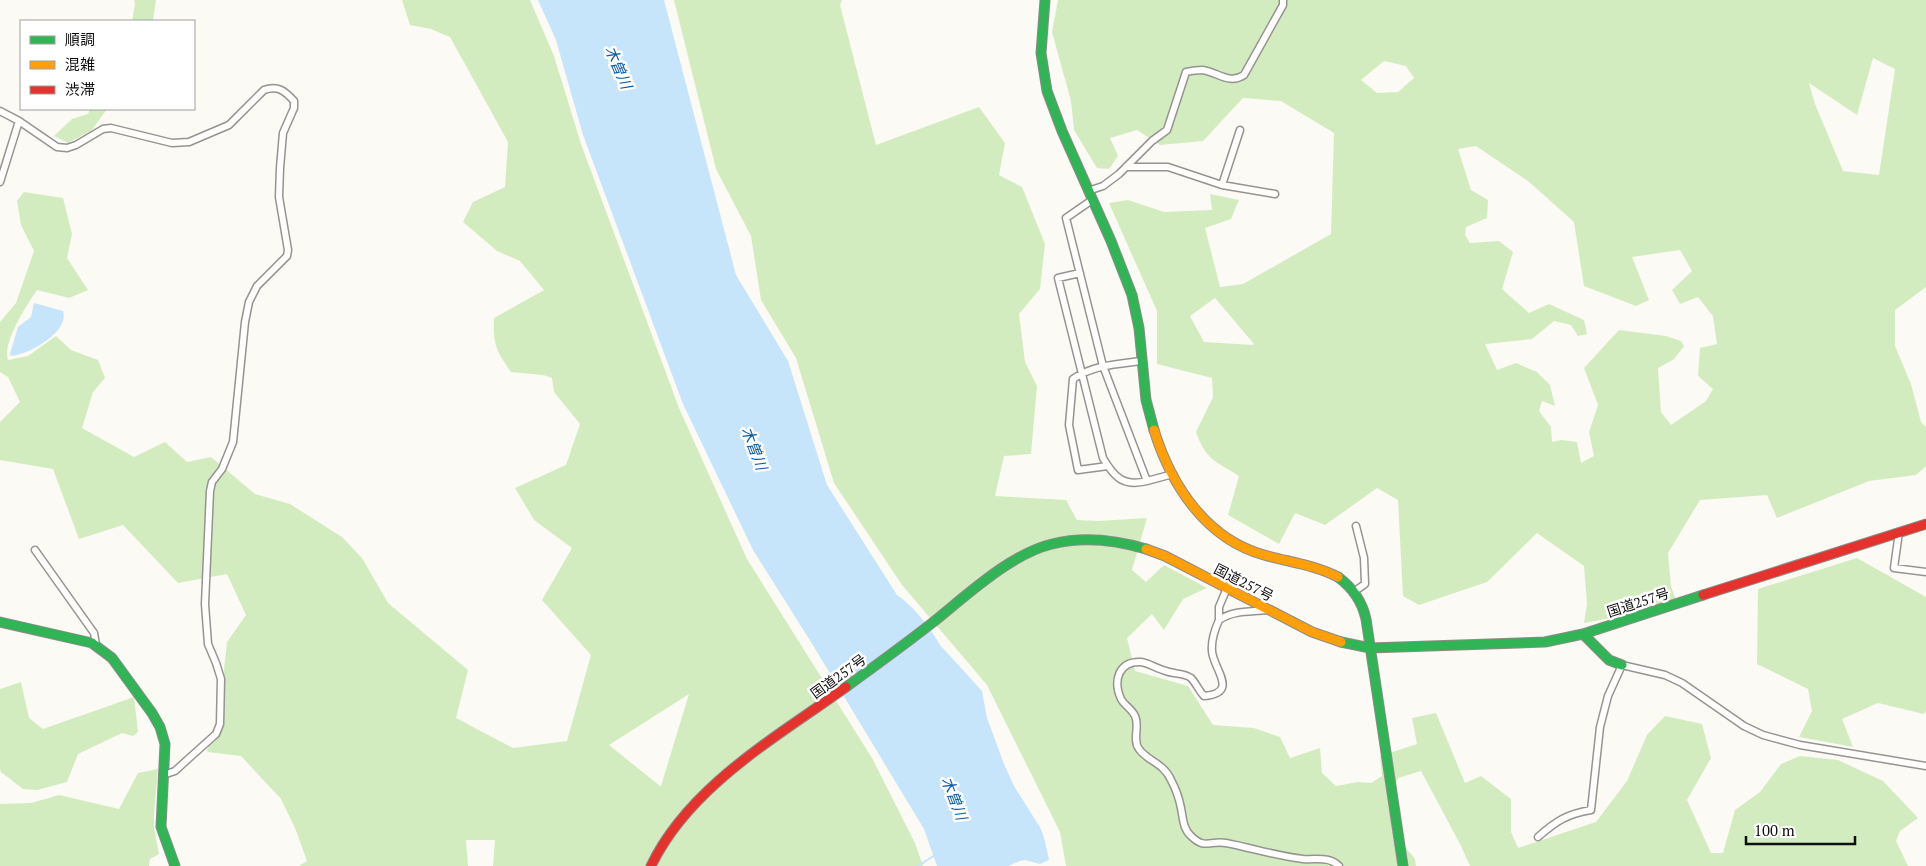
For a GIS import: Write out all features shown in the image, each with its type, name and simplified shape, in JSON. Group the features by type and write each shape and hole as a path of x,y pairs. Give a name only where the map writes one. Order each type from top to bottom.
{"main road":[{"path":"1045,0 1041,38 1042,65 1046,87 1059,124 1122,269 1132,297 1137,320 1144,385 1150,414 1173,474 1197,512 1232,541 1251,551 1328,573 1348,584 1355,592 1365,612 1403,866"},
{"name":"国道257号","path":"651,866 662,843 687,812 714,784 893,653 979,585 1020,556 1037,549 1061,543 1106,540 1145,548 1325,638 1348,645 1370,648 1544,642 1584,634 1926,524"},
{"path":"0,622 96,645 112,658 152,713 160,727 165,744 161,827 172,864"},
{"path":"1584,634 1609,660 1622,665"}],"street":[{"path":"1147,481 1103,366 1066,218 1126,167 1152,141 1167,130 1186,72 1200,70 1212,72 1232,80 1237,80 1244,75 1283,5 1283,0"},
{"path":"0,111 19,121 57,148 67,148 76,145 103,129 111,128 172,143 188,142 229,125 264,90 279,88 294,101 294,108 283,133 280,168 279,197 288,250 286,256 257,286 249,302 245,322 233,442 222,469 212,482 208,506 206,622 208,644 221,679 220,724 216,734 175,771 163,775"},
{"path":"0,182 19,121"},
{"path":"1222,185 1240,130"},
{"path":"1126,167 1168,167 1222,185 1275,194"},
{"path":"1080,273 1058,278 1103,458 1119,479 1135,484 1173,474"},
{"path":"1108,466 1078,470 1070,425 1073,379 1082,372 1103,366 1141,361"},
{"path":"1355,592 1365,584 1364,558 1356,526"},
{"path":"1899,532 1894,568 1926,572"},
{"path":"35,550 94,633 96,645"},
{"path":"1227,588 1219,607 1219,620 1214,632 1212,652 1223,681 1222,689 1218,693 1204,696 1191,678 1164,671 1144,663 1135,662 1121,668 1116,681 1121,700 1135,714 1137,722 1136,742 1139,750 1168,773 1178,795 1187,832 1200,844 1206,845 1223,842 1274,854 1334,861 1339,866"},
{"path":"1219,620 1236,612 1268,609"},
{"path":"1538,837 1552,824 1572,814 1591,810 1600,727 1608,696 1622,665 1665,675 1682,683 1744,726 1763,735 1800,746 1926,766"}],"green space":[{"path":"134,0 156,0 153,20 132,20"},
{"path":"402,0 530,0 554,56 581,144 679,408 747,559 872,758 915,843 923,866 493,866 495,840 466,840 468,866 299,866 307,861 295,828 281,799 241,756 207,752 219,715 227,642 246,615 227,574 178,583 123,525 79,539 53,469 0,460 0,422 20,402 8,377 0,372 0,322 16,303 34,251 21,225 17,201 24,192 63,198 72,234 67,258 88,290 69,298 37,290 12,334 7,352 8,360 28,356 56,336 71,350 98,360 105,378 93,392 82,428 134,457 165,442 187,462 211,457 255,494 290,504 342,537 362,558 388,603 468,670 456,718 513,748 567,741 591,655 542,600 572,548 534,520 515,488 566,465 580,424 554,392 552,378 543,375 511,372 496,347 494,318 544,290 520,261 497,251 463,222 473,202 505,187 508,142 450,37 431,29 410,25","holes":["689,694 661,786 609,745"]},
{"path":"674,0 842,0 840,5 876,145 979,107 1005,143 999,175 1022,187 1045,244 1040,289 1019,314 1025,362 1037,386 1031,454 1004,456 995,496 1066,500 1077,520 1098,521 1147,518 1132,570 1146,582 1164,565 1207,588 1183,599 1164,630 1152,614 1127,638 1135,671 1188,686 1213,725 1254,728 1280,737 1290,758 1320,748 1322,773 1336,786 1358,782 1371,783 1382,776 1380,756 1417,744 1412,718 1436,713 1465,783 1481,776 1511,799 1511,832 1518,848 1596,822 1627,781 1647,735 1665,716 1702,724 1711,758 1687,800 1711,853 1723,853 1735,810 1760,792 1781,764 1800,756 1838,760 1883,781 1918,818 1900,831 1896,841 1908,866 1470,866 1421,771 1398,778 1389,799 1394,834 1415,859 1416,866 1066,866 1060,832 987,685 902,585 834,483 796,358 761,300 751,236 716,169"},
{"path":"1058,0 1926,0 1926,287 1895,310 1895,346 1911,384 1921,422 1926,427 1926,466 1916,475 1869,481 1777,518 1767,495 1700,500 1668,553 1671,587 1676,599 1628,615 1584,623 1587,604 1584,566 1537,533 1487,582 1419,605 1403,596 1398,500 1377,488 1325,525 1295,513 1279,544 1228,515 1239,476 1212,459 1204,449 1196,432 1213,397 1212,378 1157,364 1157,311 1109,203 1128,200 1164,212 1212,210 1210,194 1239,200 1231,219 1205,228 1220,287 1243,284 1331,234 1334,133 1281,101 1243,98 1203,141 1160,145 1137,130 1110,138 1118,156 1109,169 1097,168 1074,130 1071,101 1052,32","holes":["1873,58 1895,69 1879,175 1843,171 1815,104 1809,83 1857,115","1384,61 1406,66 1414,78 1398,92 1377,93 1361,80","1476,146 1528,181 1574,222 1584,286 1636,306 1649,300 1632,257 1680,250 1692,271 1672,290 1680,304 1698,297 1713,316 1717,344 1700,348 1698,376 1713,389 1706,401 1671,425 1661,412 1658,368 1674,359 1684,346 1681,341 1666,336 1619,330 1584,368 1598,405 1589,432 1594,456 1581,463 1577,442 1561,440 1552,442 1551,427 1539,411 1542,401 1555,406 1550,385 1537,372 1516,363 1497,370 1485,344 1532,339 1554,321 1571,325 1578,336 1587,334 1584,320 1549,304 1529,313 1502,289 1513,252 1499,241 1470,243 1465,235 1466,227 1487,218 1488,200 1471,190 1458,149","1215,298 1254,344 1204,342 1190,316"]},
{"path":"90,110 106,110 92,130 68,143 54,136 72,119 88,114"},
{"path":"1857,558 1926,597 1926,711 1924,714 1878,703 1842,719 1853,747 1799,737 1812,711 1808,689 1757,664 1758,589"},
{"path":"21,682 29,718 43,729 134,697 138,732 133,736 122,733 78,754 67,782 37,790 23,789 1,772 0,769 0,689"},
{"path":"158,769 154,828 159,854 150,859 149,866 0,866 0,804 31,803 59,795 119,809 138,773"}],"water":[{"name":"木曽川","path":"538,0 664,0 736,275 788,361 827,485 897,595 921,618 940,645 982,691 987,718 1004,764 1014,786 1041,829 1049,860 1040,864 1025,860 1008,866 937,866 924,829 753,550 683,404 583,135 556,40"},
{"path":"34,303 63,311 60,327 37,347 11,356 18,327 31,317"}],"waterway":[{"path":"918,866 935,855"}],"traffic: fast":[{"path":"1045,0 1041,53 1047,91 1062,131 1111,241 1132,295 1139,328 1146,400 1154,430"},
{"path":"846,687 989,577 1036,549 1076,540 1112,541 1146,549"},
{"path":"1338,577 1356,595 1366,619 1403,866"},
{"path":"1341,642 1370,648 1545,642 1583,634 1703,595"},
{"path":"0,622 92,643 112,658 152,713 160,727 165,744 161,827 175,866"},
{"path":"1583,634 1609,660 1622,665"}],"traffic: slow":[{"path":"1154,430 1161,451 1181,490 1208,523 1243,547 1338,577"},
{"path":"1146,549 1165,556 1312,632 1341,642"}],"traffic: jam":[{"path":"1703,595 1926,524"},
{"path":"651,866 667,837 711,787 737,765 846,687"}]}
